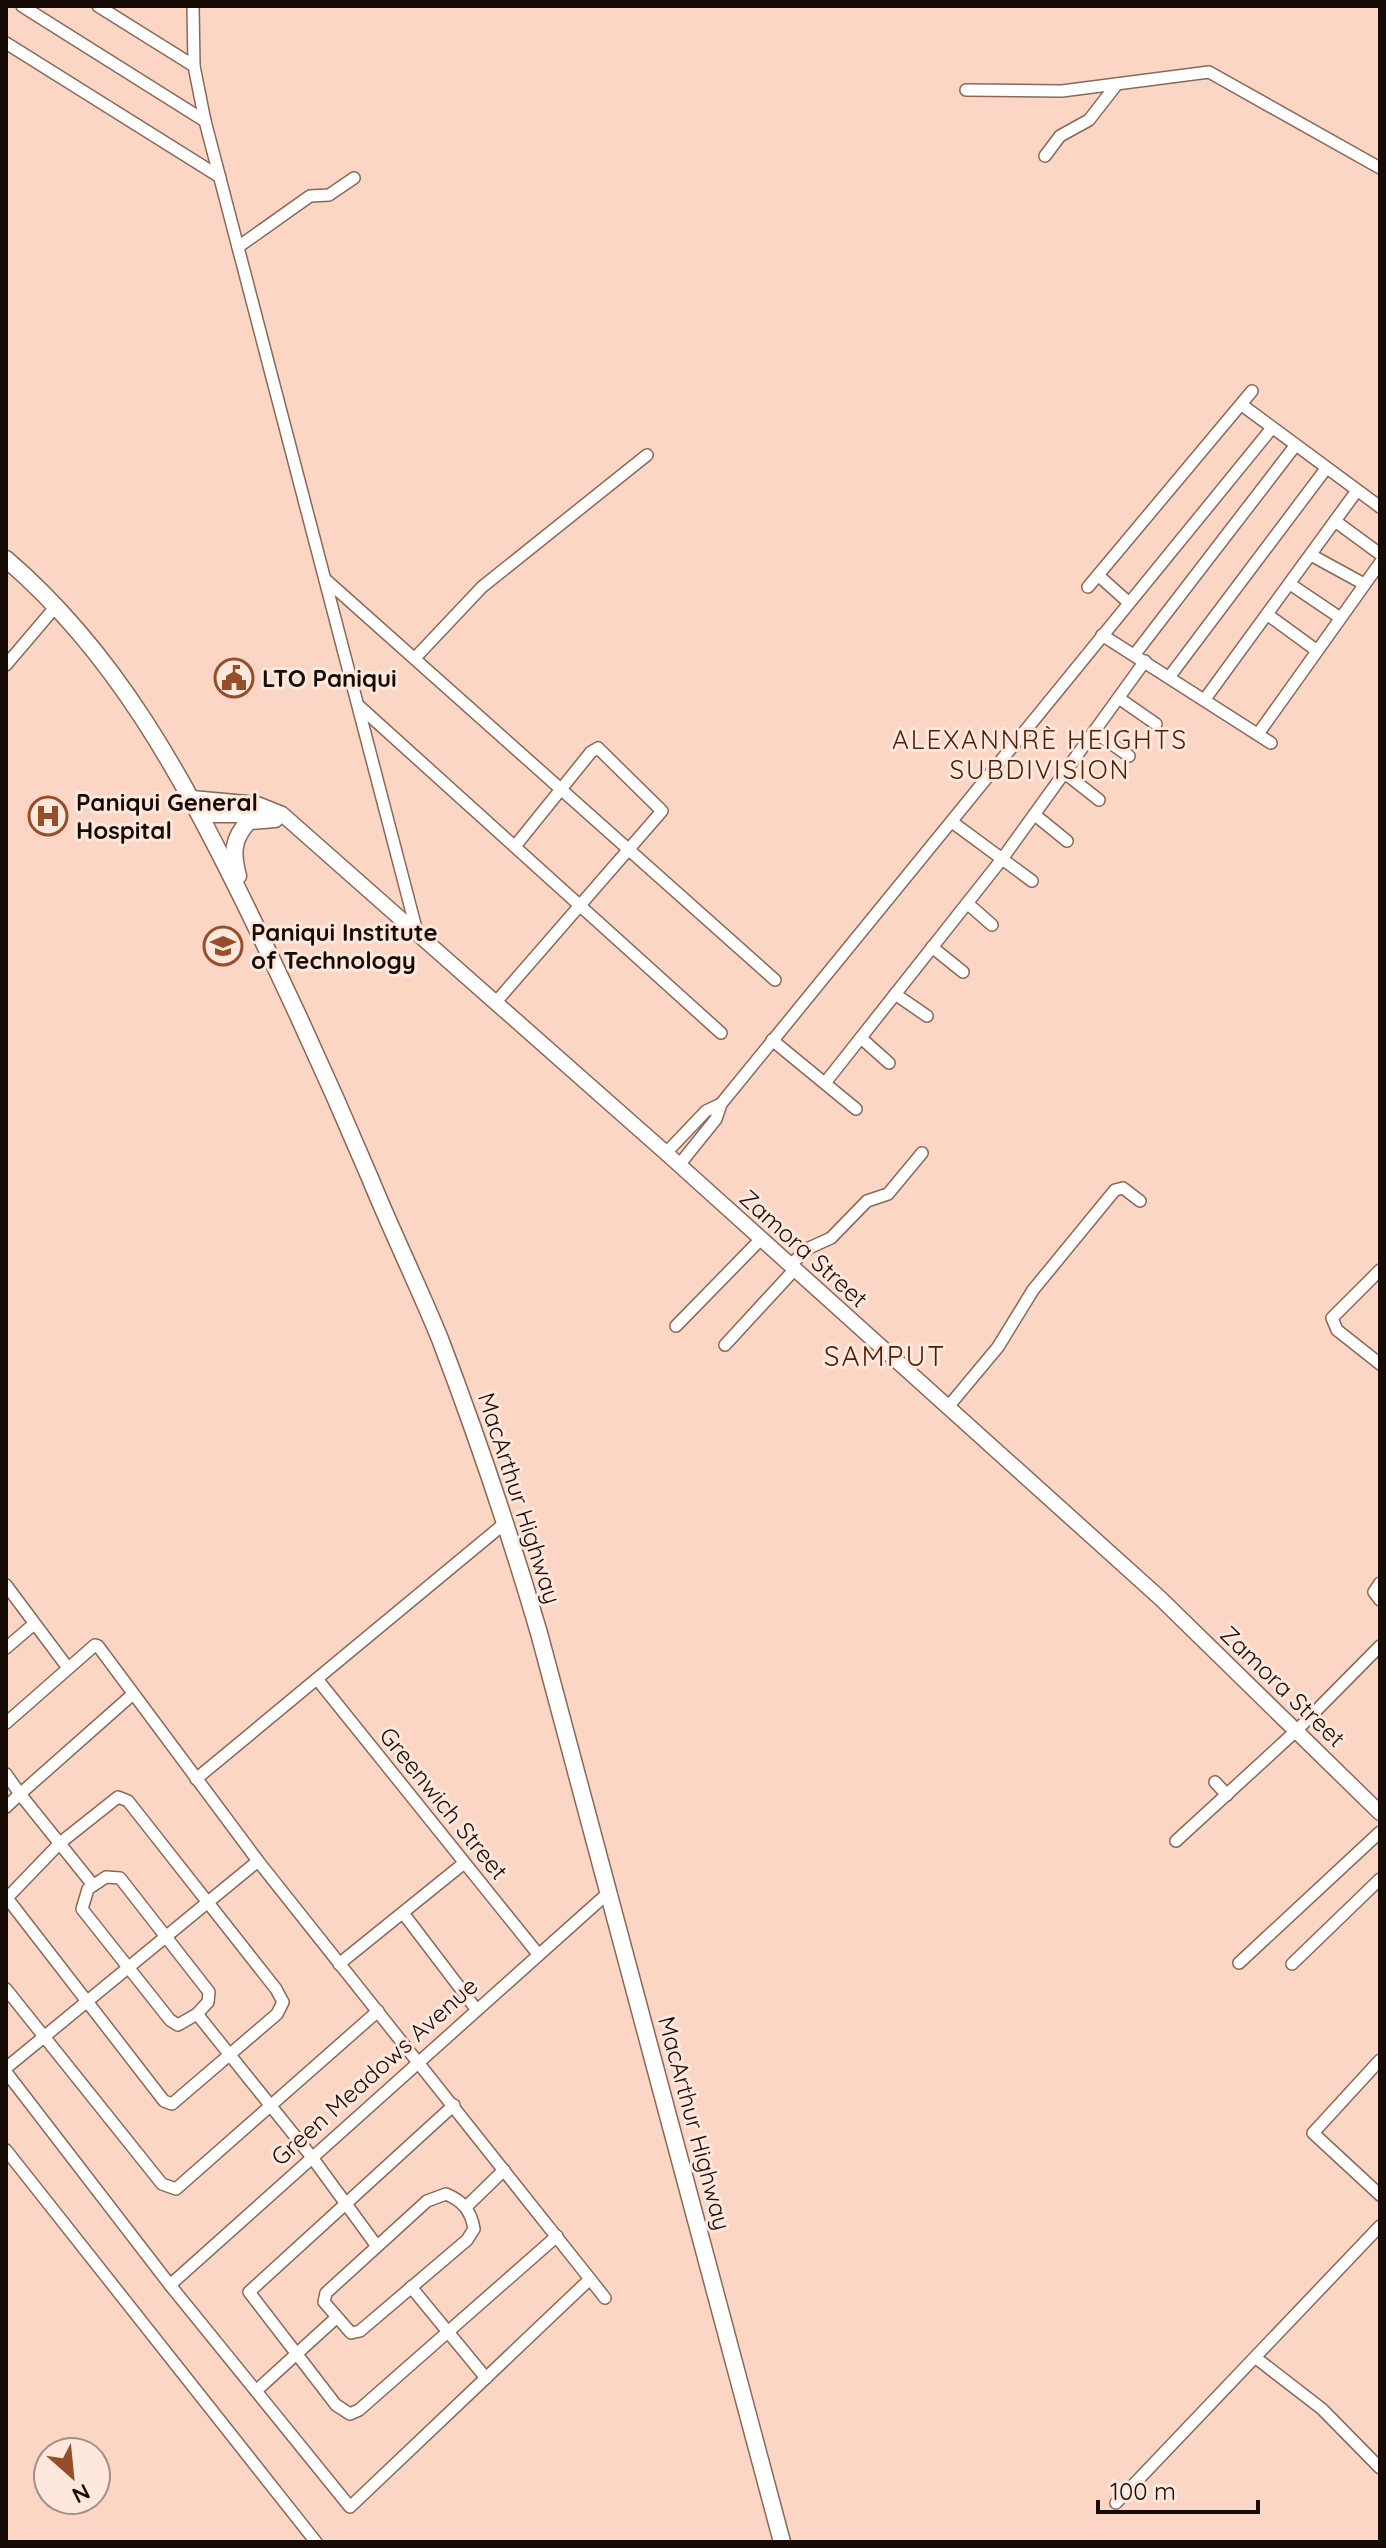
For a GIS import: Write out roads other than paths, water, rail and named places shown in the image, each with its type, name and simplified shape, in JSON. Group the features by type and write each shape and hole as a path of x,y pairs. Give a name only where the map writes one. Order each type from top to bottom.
{"highway":[{"name":"MacArthur Highway","path":"9,567 57,605 140,711 202,815 329,1081 439,1337 505,1523 539,1633 782,2542"},
{"path":"245,905 234,858 235,840 249,821 275,814"}],"main road":[{"name":"Zamora Street","path":"192,798 242,801 275,814 293,827 666,1153 1160,1598 1380,1813"},
{"name":"Zamora Street","path":"202,815 275,814"}],"street":[{"path":"22,6 205,121"},
{"path":"98,6 194,66"},
{"path":"192,6 194,66 205,121 417,933"},
{"path":"6,43 220,177"},
{"path":"966,90 1046,92 1209,72 1380,168"},
{"path":"1045,156 1060,136 1089,120 1117,84"},
{"path":"238,247 310,196 329,195 354,178"},
{"path":"1088,587 1252,391"},
{"path":"1242,405 1325,470 1380,507"},
{"path":"679,1165 716,1119 721,1104 772,1040 1272,428"},
{"path":"825,1083 1066,774 1120,699 1140,658 1295,446"},
{"path":"415,658 482,587 647,455"},
{"path":"1170,676 1325,470"},
{"path":"1205,699 1356,492"},
{"path":"1335,521 1380,554"},
{"path":"1311,555 1364,584"},
{"path":"1258,734 1380,563"},
{"path":"1099,576 1128,602"},
{"path":"325,579 775,980"},
{"path":"1290,584 1339,617"},
{"path":"6,665 57,605"},
{"path":"1268,615 1316,650"},
{"path":"1102,635 1271,743"},
{"path":"1120,699 1156,724"},
{"path":"358,706 516,845 721,1033"},
{"path":"1096,733 1129,756"},
{"path":"496,1002 662,811 602,749 591,752 516,845"},
{"path":"1066,774 1099,800"},
{"path":"1035,815 1067,841"},
{"path":"952,822 1032,881"},
{"path":"967,903 992,925"},
{"path":"932,947 963,972"},
{"path":"895,994 927,1016"},
{"path":"861,1038 889,1063"},
{"path":"772,1040 856,1109"},
{"path":"666,1153 706,1111 721,1104"},
{"path":"681,1137 693,1148"},
{"path":"725,1345 809,1248 831,1238 867,1201 888,1194 922,1153"},
{"path":"948,1407 998,1347 1033,1290 1115,1190 1123,1188 1140,1201"},
{"path":"676,1326 761,1239"},
{"path":"1380,1270 1332,1318 1337,1330 1380,1364"},
{"path":"196,1779 505,1523"},
{"path":"1380,1583 1374,1592 1380,1600"},
{"path":"6,1585 68,1668"},
{"path":"6,1648 34,1624"},
{"path":"6,1723 95,1645 98,1646 258,1861 605,2298"},
{"path":"1176,1841 1297,1730 1380,1646"},
{"name":"Greenwich Street","path":"317,1679 538,1954"},
{"path":"6,1807 133,1694"},
{"path":"6,1774 93,1885"},
{"path":"1215,1782 1227,1795"},
{"path":"123,1798 209,1902 283,2002 277,2014 231,2056 177,2101 168,2104 86,2003 7,1898 60,1843 113,1800 123,1798"},
{"path":"1239,1963 1380,1832"},
{"path":"258,1861 6,2070 170,2285 350,2507 590,2279"},
{"path":"339,1964 463,1864"},
{"path":"106,1877 120,1878 167,1937 209,1992 208,2002 183,2024 174,2023 82,1909 84,1896 93,1885 106,1877"},
{"path":"1292,1964 1380,1879"},
{"name":"Green Meadows Avenue","path":"170,2285 608,1893"},
{"path":"403,1913 476,2009"},
{"path":"6,1989 169,2189 176,2189 378,2011"},
{"path":"197,2014 311,2156 376,2245"},
{"path":"1380,2060 1313,2133 1380,2195"},
{"path":"454,2105 249,2292 336,2405 350,2414 359,2410 557,2236"},
{"path":"6,2150 316,2542"},
{"path":"466,2207 504,2170"},
{"path":"446,2194 466,2207 474,2229 467,2240 356,2333 348,2331 323,2297 376,2245 434,2196 446,2194"},
{"path":"1116,2503 1380,2226"},
{"path":"411,2287 486,2378"},
{"path":"257,2390 336,2318"},
{"path":"1256,2358 1322,2409 1380,2468"}],"place":[{"name":"LTO Paniqui","path":"234,678"},
{"name":"Paniqui General Hospital","path":"48,816"},
{"name":"Paniqui Institute of Technology","path":"223,946"}],"district":[{"name":"ALEXANNRÈ HEIGHTS SUBDIVISION","path":"1040,754"},
{"name":"SAMPUT","path":"885,1355"}]}
